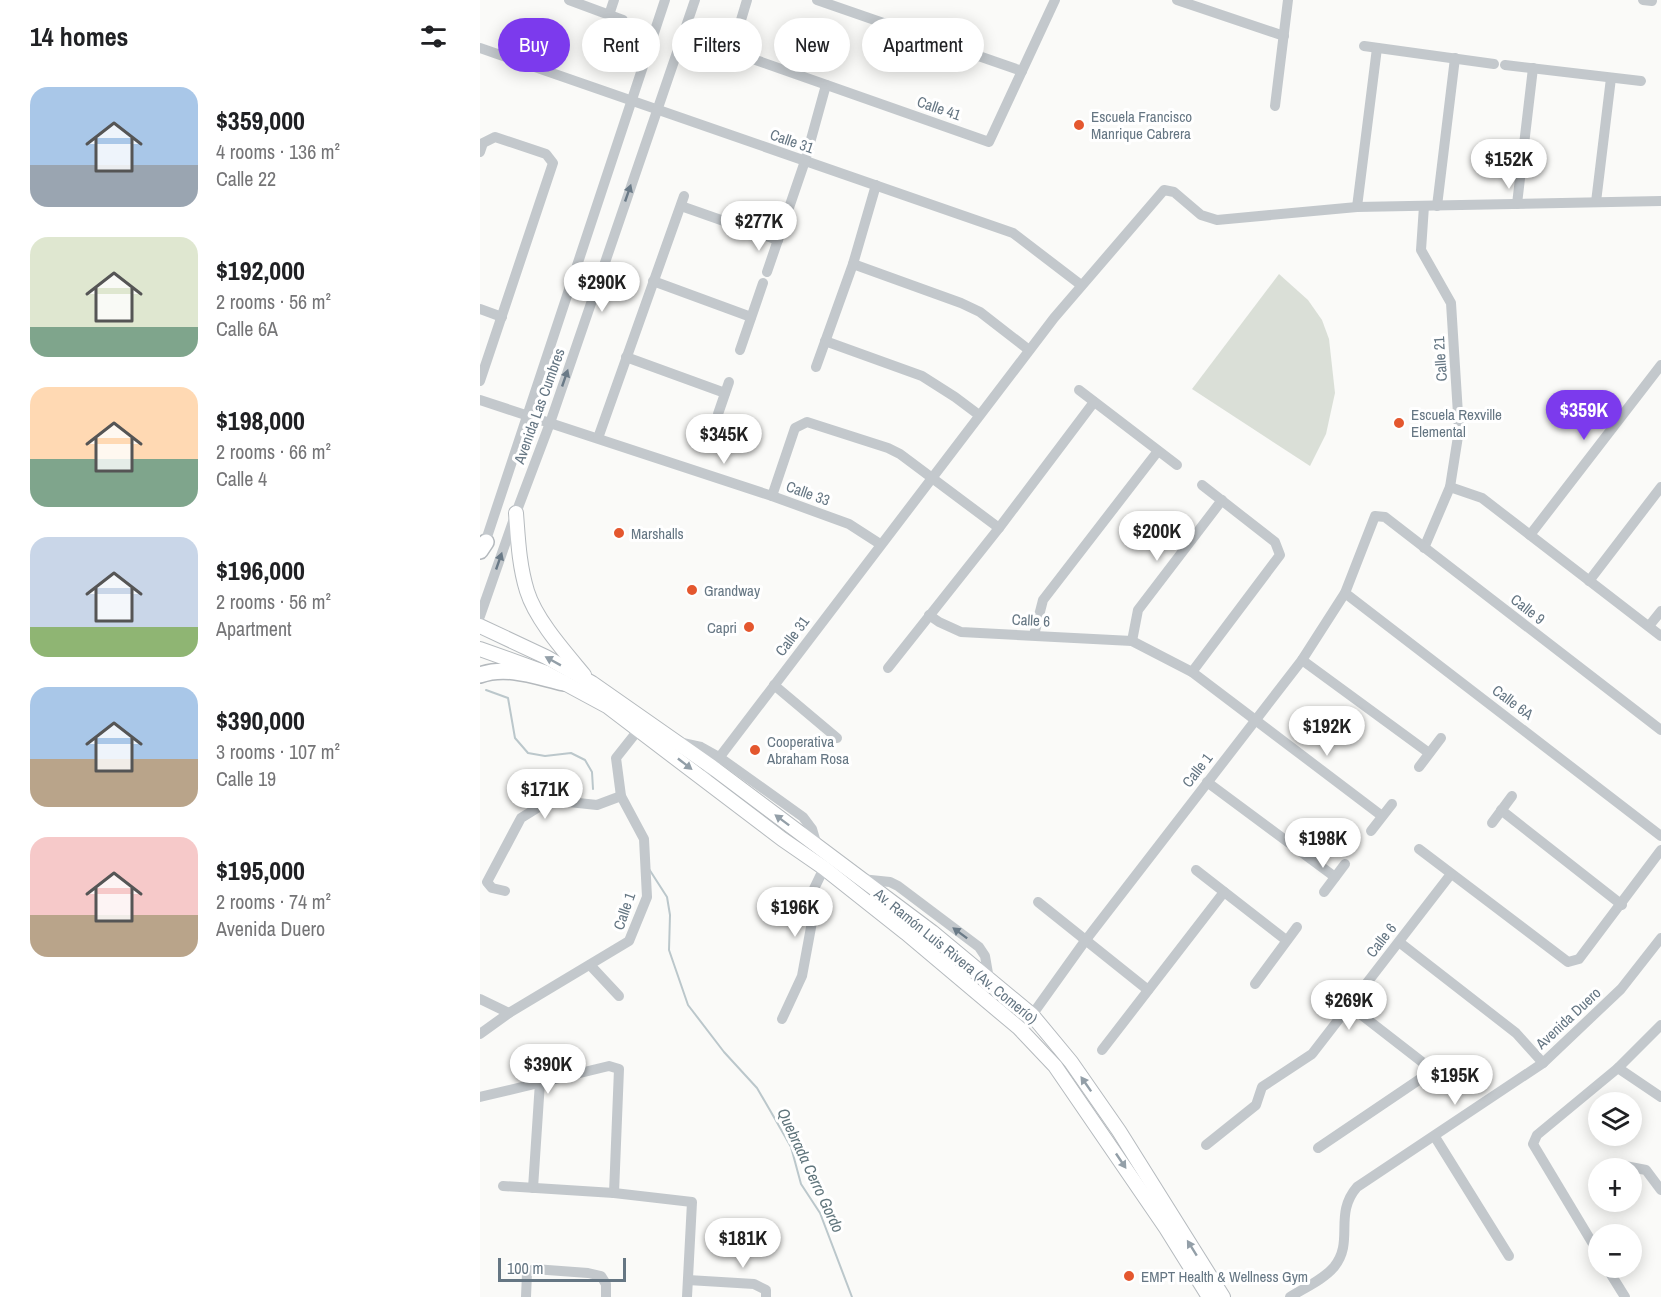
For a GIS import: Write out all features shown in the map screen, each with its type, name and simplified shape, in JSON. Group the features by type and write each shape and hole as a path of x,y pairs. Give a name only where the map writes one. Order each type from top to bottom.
{"highway":[{"path":"480,675 508,670 564,683"}],"main road":[{"path":"516,513 518,552 528,593 551,635 592,683"},
{"name":"Av. Ramón Luis Rivera (Av. Comerío)","path":"480,626 546,657 592,683 676,742 716,762 817,846 932,932 1032,1015 1071,1062 1119,1131 1223,1297"},
{"name":"Av. Ramón Luis Rivera (Av. Comerío)","path":"480,649 544,672 607,706 782,839 824,868 1019,1028 1056,1066 1166,1228 1209,1297"}],"street":[{"path":"569,0 617,18"},
{"path":"609,15 614,0"},
{"name":"Avenida Las Cumbres","path":"480,558 665,0"},
{"name":"Avenida Las Cumbres","path":"480,616 550,423 656,108 695,0"},
{"path":"742,18 747,0"},
{"path":"817,0 1022,71"},
{"name":"Calle 41","path":"762,61 989,142 1055,0"},
{"path":"1177,0 1284,36"},
{"path":"1275,106 1288,0"},
{"path":"1364,46 1641,81"},
{"name":"Calle 31","path":"480,48 1013,233 1081,285"},
{"path":"1377,48 1357,207 1661,201"},
{"path":"1437,206 1455,58"},
{"path":"1517,204 1533,68"},
{"path":"1596,202 1611,78"},
{"path":"740,350 805,161 826,85"},
{"path":"480,152 483,144 495,137 546,154 553,163 480,381"},
{"path":"816,367 853,264 876,185"},
{"name":"Calle 31","path":"703,778 1029,350 1081,285 1164,190 1174,192 1202,215 1217,220 1357,207"},
{"path":"598,438 682,201 778,240"},
{"name":"Calle 21","path":"1424,206 1421,250 1451,303 1459,430 1450,487 1424,548"},
{"path":"853,264 980,312 1029,350"},
{"path":"653,281 751,317"},
{"path":"480,309 502,317"},
{"path":"825,341 922,376 955,396 979,415"},
{"path":"626,357 727,387 718,414"},
{"path":"1530,536 1661,365"},
{"path":"1079,390 1177,465"},
{"name":"Calle 33","path":"480,400 772,496 849,524 880,544"},
{"path":"888,668 999,528 1094,402"},
{"path":"772,496 795,428 807,422 900,454 999,528"},
{"path":"1034,635 1043,600 1158,451"},
{"path":"1192,672 1280,555 1275,542 1202,485"},
{"path":"1450,487 1482,498 1661,636"},
{"path":"1589,581 1661,487"},
{"path":"1132,641 1138,610 1222,500"},
{"name":"Calle 9","path":"1375,516 1385,517 1661,730"},
{"name":"Calle 1","path":"1019,1028 1032,1015 1085,941 1302,660 1346,593 1375,516"},
{"name":"Calle 6A","path":"1346,593 1661,836"},
{"path":"1649,626 1661,611"},
{"name":"Calle 6","path":"929,615 961,632 1132,641 1192,672 1255,720"},
{"path":"1302,660 1429,753"},
{"path":"774,685 837,738"},
{"path":"1255,720 1382,816"},
{"name":"Calle 1","path":"480,1034 509,1012 629,941 647,897 644,838 621,796 616,758 639,729"},
{"path":"1419,767 1441,738"},
{"path":"1207,782 1335,877"},
{"path":"505,891 492,888 487,882 521,818 550,800 597,805 621,796"},
{"path":"1492,823 1512,796"},
{"path":"1371,831 1392,804"},
{"path":"1501,810 1622,905"},
{"path":"1419,849 1568,962 1579,959 1622,905 1661,850"},
{"path":"1324,892 1345,864"},
{"path":"782,1019 802,976 812,921 807,908 824,868"},
{"path":"1196,870 1286,940"},
{"name":"Calle 6","path":"1206,1145 1256,1105 1262,1087 1312,1054 1451,874"},
{"path":"1102,1050 1224,892"},
{"path":"1038,902 1148,990"},
{"path":"1255,984 1297,927"},
{"name":"Avenida Duero","path":"1290,1297 1327,1273 1340,1258 1344,1244 1346,1206 1357,1187 1543,1063 1621,989 1661,938"},
{"path":"1399,942 1516,1033 1543,1063"},
{"path":"590,965 619,996"},
{"path":"480,999 509,1012"},
{"path":"1318,1148 1430,1073 1426,1065 1350,1006"},
{"path":"1588,1236 1533,1144 1538,1135 1618,1068 1661,1025"},
{"path":"480,1097 609,1066 619,1069 614,1193"},
{"path":"1618,1068 1661,1097"},
{"path":"533,1188 540,1082"},
{"path":"1435,1137 1509,1256"},
{"path":"1642,1169 1646,1170 1661,1190"},
{"path":"503,1186 614,1193 692,1202 687,1297"},
{"path":"526,1297 527,1273 534,1269 601,1276 606,1284 606,1297"},
{"path":"1613,1278 1625,1297"},
{"path":"688,1280 754,1284 766,1290 766,1297"}],"shaded area":[{"path":"1279,274 1308,300 1322,320 1329,339 1335,393 1326,434 1310,466 1192,389"}],"waterway":[{"name":"Quebrada Cerro Gordo","path":"486,690 508,698 515,738 528,753 545,756 571,753 585,760 592,772 593,789"},
{"name":"Quebrada Cerro Gordo","path":"649,869 667,897 670,915 669,950 688,1005 724,1052 757,1088 791,1147 801,1184 820,1213 852,1297"}],"place":[{"name":"Escuela Francisco Manrique Cabrera","path":"1079,125"},
{"name":"Escuela Rexville Elemental","path":"1399,423"},
{"name":"Marshalls","path":"619,533"},
{"name":"Grandway","path":"692,590"},
{"name":"Capri","path":"749,627"},
{"name":"Cooperativa Abraham Rosa","path":"755,750"},
{"name":"EMPT Health & Wellness Gym","path":"1129,1276"}]}
